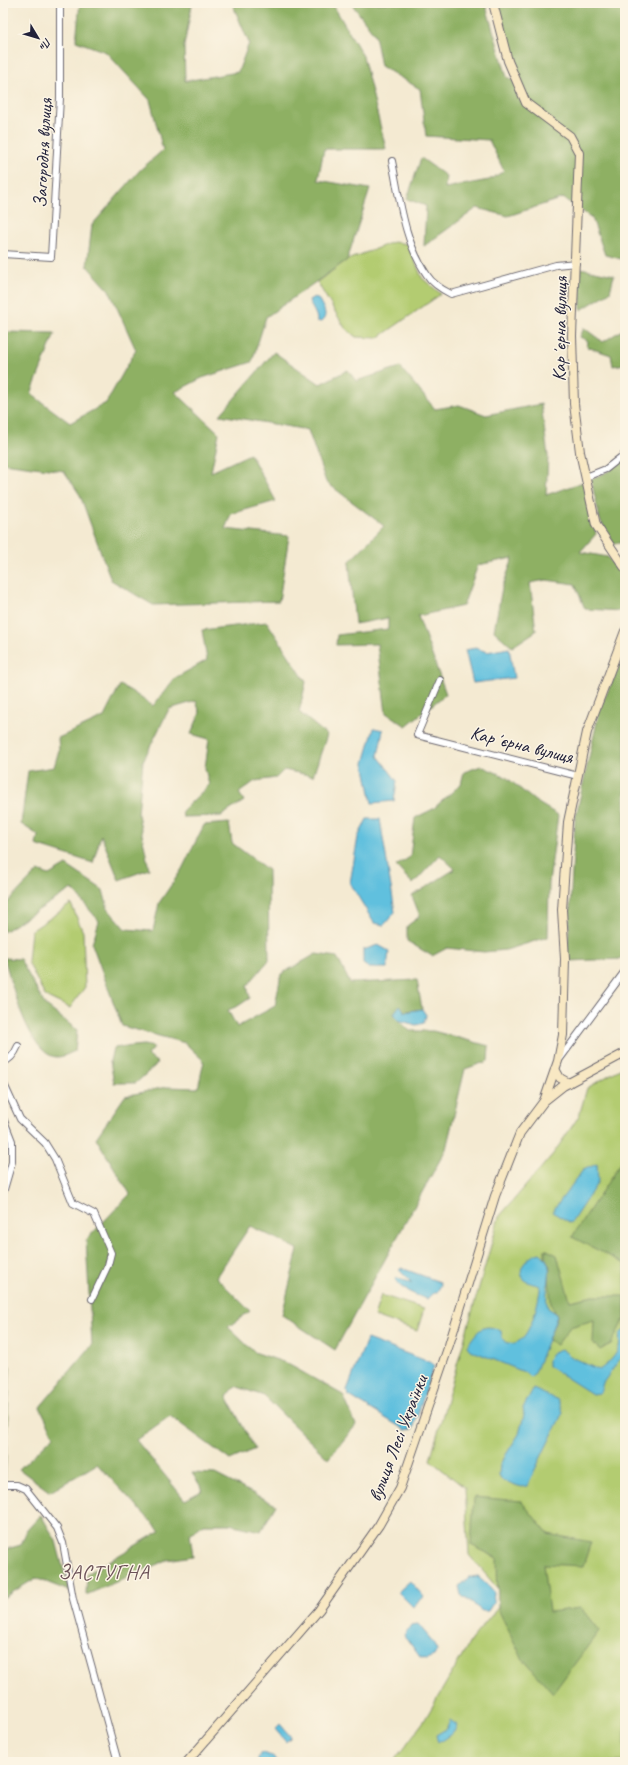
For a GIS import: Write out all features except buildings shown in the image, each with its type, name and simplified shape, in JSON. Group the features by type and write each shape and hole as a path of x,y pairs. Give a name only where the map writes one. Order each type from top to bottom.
{"street":[{"name":"Загородня вулиця","path":"3,254 51,257 60,98 60,3"},
{"path":"493,3 508,61 526,103 570,136 579,153 576,263"},
{"name":"Карʼєрна вулиця","path":"392,161 408,237 427,277 444,290 452,294 556,265 576,263 572,336 574,404 580,452 596,525 625,568"},
{"path":"586,477 606,469 625,454"},
{"name":"Карʼєрна вулиця","path":"440,680 417,735 578,776 587,732 625,631"},
{"name":"вулиця Лесі Українки","path":"187,1762 319,1610 379,1525 400,1488 449,1345 495,1196 520,1133 544,1101 557,1065 563,1035 565,967 562,910 568,822 578,776"},
{"path":"569,1083 560,1078 557,1065 625,971"},
{"path":"3,1062 7,1061 14,1055 18,1046"},
{"name":"вулиця Лесі Українки","path":"544,1101 569,1083 625,1053"},
{"path":"3,1082 20,1119 45,1143 55,1160 73,1203 94,1214 111,1253 108,1265 92,1299"},
{"path":"3,1118 12,1142 12,1162 3,1193"},
{"path":"3,1485 17,1486 26,1489 57,1528 63,1543 73,1600 118,1762"}],"green space":[{"path":"80,3 189,3 192,5 184,46 185,81 238,72 249,43 232,3 332,3 363,56 386,149 324,149 318,180 370,189 347,260 266,317 252,362 202,378 175,392 219,433 211,472 250,454 276,501 231,514 225,529 289,536 279,601 153,605 111,580 80,495 64,471 3,463 3,332 55,333 31,394 70,423 106,403 136,350 109,290 87,266 92,225 140,170 163,150 150,100 106,52 76,41"},
{"path":"351,3 485,3 507,77 519,84 498,3 625,3 625,260 605,255 592,218 563,198 508,216 477,208 424,246 426,206 407,199 421,158 446,176 445,188 489,180 504,171 489,140 426,136 420,89 381,66 375,35"},
{"path":"393,242 408,244 422,278 441,294 378,338 356,337 345,328 317,282 347,260"},
{"path":"580,268 614,275 610,292 581,310"},
{"path":"584,328 603,342 625,328 625,364 613,366 611,355 587,347 588,341 580,337"},
{"path":"274,352 320,384 348,370 356,381 400,367 435,409 459,405 486,415 541,404 548,456 546,495 583,482 596,534 580,552 608,557 625,581 622,611 585,609 575,584 546,580 530,583 536,631 512,647 494,631 502,588 513,558 478,565 463,606 418,616 446,694 406,726 386,713 377,644 336,645 337,635 388,629 388,618 355,624 349,562 384,526 326,482 308,430 220,415"},
{"path":"625,459 625,542 614,544 600,520 591,479 609,471"},
{"path":"267,622 306,682 299,712 327,735 313,776 284,770 276,778 255,781 239,793 244,801 221,816 183,817 182,811 209,785 205,768 209,739 191,734 200,713 196,701 169,709 143,761 138,814 149,869 119,880 101,835 93,863 36,845 38,835 21,824 28,771 54,767 59,750 58,738 104,717 120,685 153,706 175,678 207,660 202,630"},
{"path":"625,654 625,959 567,961 575,820 600,708"},
{"path":"481,766 506,777 535,801 558,815 549,883 548,937 506,950 484,952 447,948 432,956 407,941 407,926 420,916 412,896 455,869 440,855 413,884 396,866 410,857 415,818 433,809 461,784 464,772"},
{"path":"229,823 232,843 268,870 269,960 247,986 250,998 238,1006 228,1010 237,1027 275,1006 281,974 316,954 337,957 350,983 417,980 422,1009 394,1013 398,1020 410,1031 433,1031 489,1046 488,1061 465,1069 446,1149 335,1350 282,1315 298,1249 250,1226 216,1277 250,1311 228,1327 254,1352 286,1363 343,1395 356,1425 328,1459 264,1396 235,1386 227,1397 255,1449 230,1460 170,1416 136,1440 185,1500 203,1490 192,1473 215,1474 276,1505 261,1531 229,1524 204,1524 190,1534 193,1556 167,1560 86,1595 87,1574 160,1531 97,1464 50,1492 19,1469 54,1436 40,1407 92,1345 86,1240 130,1194 96,1138 125,1096 166,1087 198,1088 204,1061 185,1043 122,1026 92,944 99,921 72,889 3,932 3,907 38,871 49,875 66,865 103,890 108,909 125,929 153,931 159,903 182,869 204,825"},
{"path":"71,904 83,932 85,987 70,1008 45,996 28,962 31,931"},
{"path":"4,958 20,959 45,1005 77,1030 75,1051 58,1057 48,1054 38,1045 23,1016"},
{"path":"144,1045 154,1047 147,1055 158,1063 136,1083 114,1083 110,1061 113,1048"},
{"path":"625,1066 625,1762 393,1762 424,1721 471,1640 506,1598 469,1555 465,1488 430,1460 499,1217 553,1154 579,1116 587,1088"},
{"path":"625,1156 625,1264 572,1237"},
{"path":"545,1249 557,1255 570,1301 593,1296 625,1296 625,1321 623,1321 611,1344 600,1350 593,1343 594,1320 570,1327 557,1345 548,1340 557,1316 551,1304 549,1279 550,1267 545,1257"},
{"path":"381,1295 424,1309 417,1331 374,1316"},
{"path":"3,1363 10,1367 5,1479 3,1479"},
{"path":"474,1497 521,1501 548,1534 591,1542 583,1566 543,1564 549,1612 581,1608 599,1631 553,1693 522,1658 498,1609 497,1558 471,1545"},
{"path":"41,1515 56,1541 69,1591 36,1578 3,1598 3,1550 21,1545 27,1530"}],"water":[{"path":"314,297 319,300 325,314 325,317 321,322 317,321 316,315 309,300"},
{"path":"476,648 487,652 509,648 514,678 473,683 465,650"},
{"path":"374,728 383,730 378,756 397,781 394,801 372,803 364,763"},
{"path":"367,819 380,819 395,912 384,925 374,923 350,883 358,837"},
{"path":"378,945 389,951 387,968 369,968 363,964 363,950"},
{"path":"400,1005 405,1012 422,1009 426,1015 424,1023 416,1025 398,1020 394,1013"},
{"path":"597,1164 598,1182 571,1223 552,1212 583,1170"},
{"path":"540,1253 546,1259 548,1265 548,1308 557,1316 535,1373 530,1377 524,1372 470,1350 467,1346 477,1332 489,1327 501,1331 502,1338 505,1342 509,1343 515,1343 525,1335 535,1312 540,1286 525,1280 521,1272 524,1264 531,1257"},
{"path":"401,1268 440,1282 441,1285 437,1292 432,1294 427,1299 413,1294 404,1289 395,1279 397,1278 412,1283 399,1270"},
{"path":"625,1330 625,1352 603,1383 600,1393 592,1394 548,1366 548,1359 555,1351 561,1349 573,1358 599,1370 616,1354 619,1347 620,1335"},
{"path":"367,1339 432,1363 434,1366 413,1429 405,1430 348,1395 347,1390"},
{"path":"533,1389 558,1400 563,1412 527,1486 521,1487 502,1480 499,1475 500,1464 519,1434 524,1415 523,1408"},
{"path":"478,1576 494,1593 493,1603 488,1611 482,1611 461,1595 459,1586 469,1577"},
{"path":"410,1581 424,1597 413,1607 398,1592"},
{"path":"418,1624 433,1642 437,1650 434,1656 426,1659 420,1657 404,1635 411,1625"},
{"path":"450,1720 457,1725 454,1732 438,1743 436,1735 446,1729"},
{"path":"280,1724 291,1737 286,1742 275,1729"},
{"path":"264,1753 271,1756 278,1762 257,1762 260,1754"}],"district":[{"name":"ЗАСТУГНА","path":"104,1572"}]}
